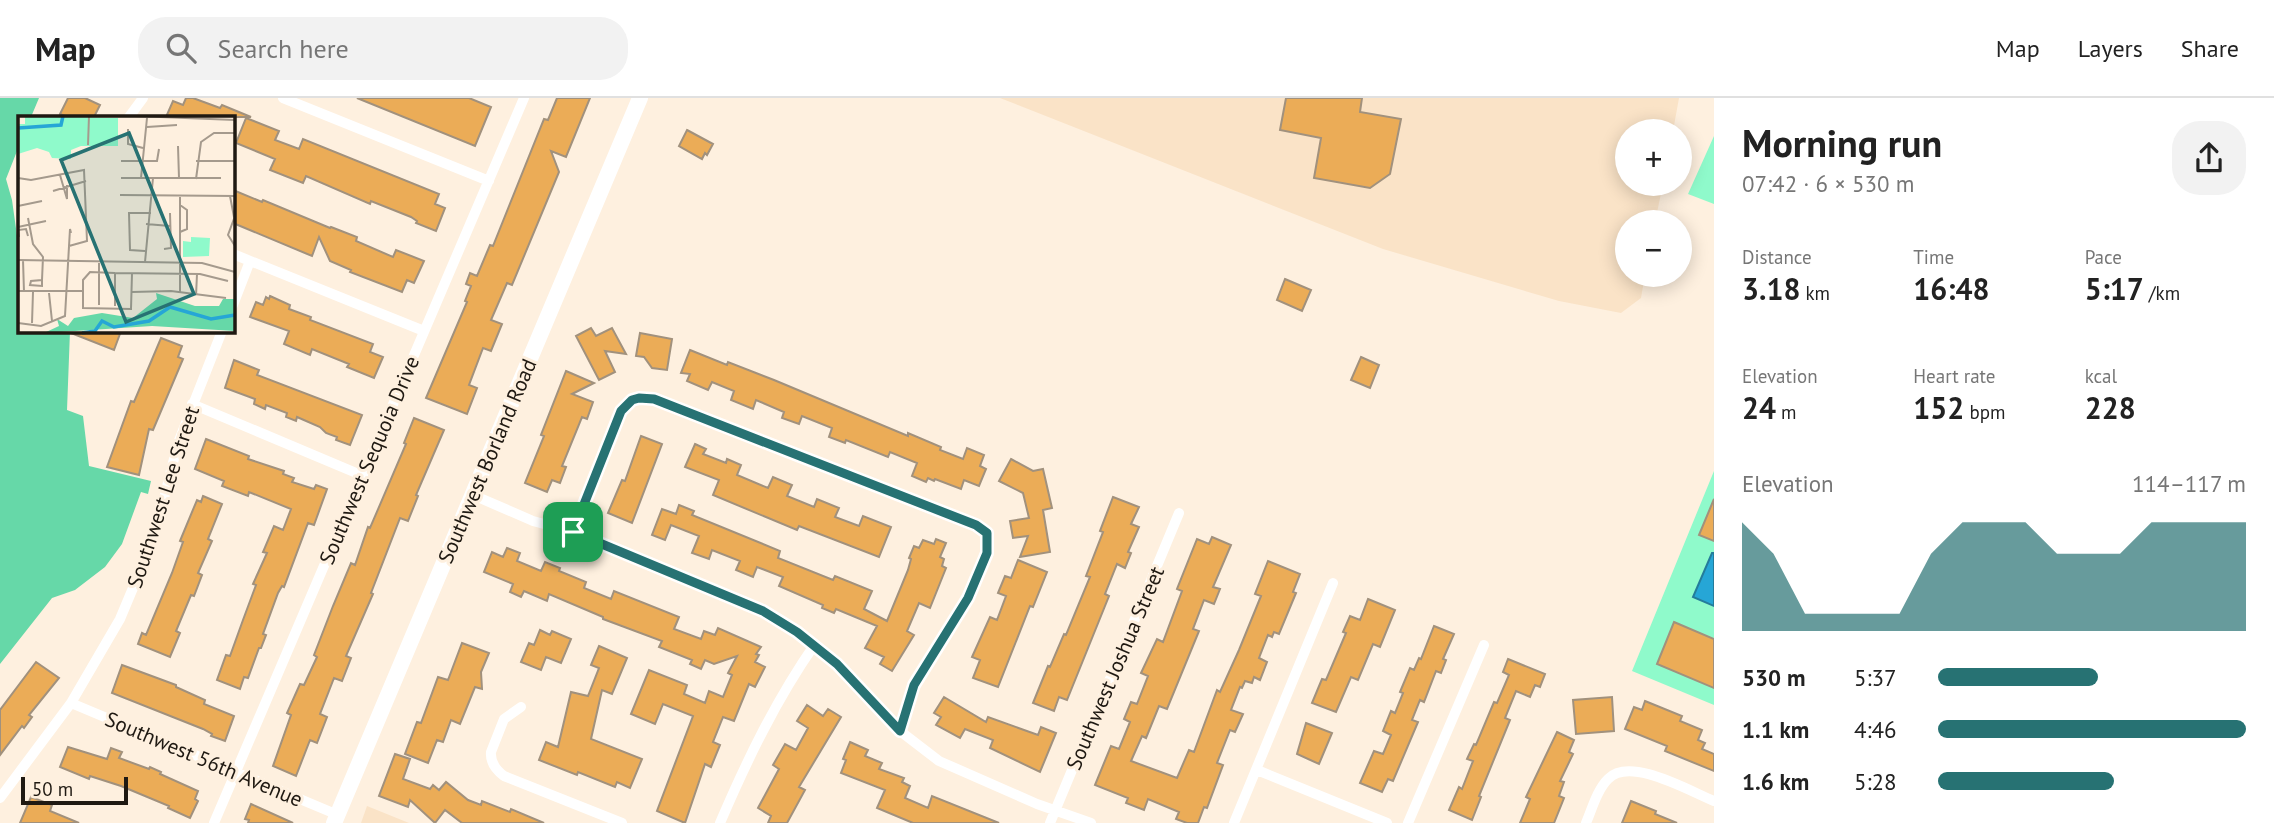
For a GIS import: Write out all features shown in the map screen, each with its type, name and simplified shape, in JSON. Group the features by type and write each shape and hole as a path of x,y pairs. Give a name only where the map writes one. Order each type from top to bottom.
{"main road":[{"name":"Southwest Borland Road","path":"336,819 640,98"}],"street":[{"path":"130,116 143,98"},
{"path":"283,98 489,181"},
{"name":"Southwest Sequoia Drive","path":"215,823 524,98"},
{"path":"234,254 424,331"},
{"path":"234,302 250,261"},
{"name":"Southwest Lee Street","path":"0,797 71,703 101,654 133,590 159,518 178,443 222,332"},
{"path":"573,532 621,411 632,400 639,398 654,399 976,525 987,533 987,553 968,598 914,685 900,731"},
{"path":"192,404 362,475"},
{"path":"473,495 533,521 573,532 763,611 815,644 900,731 939,761 1037,804 1091,823"},
{"name":"Southwest Joshua Street","path":"1050,823 1179,513"},
{"path":"1234,823 1334,583"},
{"path":"720,823 772,710 815,644"},
{"path":"1408,823 1484,645"},
{"name":"Southwest 56th Avenue","path":"71,703 236,772 336,819"},
{"path":"522,707 505,719 491,752 492,763 497,771 622,823"},
{"path":"1257,770 1387,823"},
{"path":"1586,823 1608,778 1630,770 1643,772 1714,802"}],"shaded area":[{"path":"1000,98 1679,98 1675,119 1615,119 1615,196 1660,196 1658,210 1615,210 1615,287 1643,287 1641,298 1621,313 1559,301 1383,249"},
{"path":"367,806 409,823 361,823"}],"green space":[{"path":"0,98 39,98 31,116 18,116 18,149 6,179 18,243 18,332 70,332 67,410 83,416 89,466 151,481 148,494 141,492 122,544 105,567 75,590 52,598 0,664"},
{"path":"1714,136 1714,204 1692,196 1692,185"},
{"path":"1714,471 1714,705 1632,671"}],"water":[{"path":"1714,553 1714,606 1693,597"}],"building":[{"path":"68,98 85,98 100,105 94,116 60,114"},
{"path":"186,98 193,98 220,108 222,105 251,117 166,116 173,101 183,105"},
{"path":"357,98 469,98 491,107 475,146"},
{"path":"557,98 590,98 566,157 551,151 559,172 512,285 507,283 491,320 502,324 491,351 483,348 469,385 477,388 467,414 426,398 467,302 465,301 471,286 466,284 470,273 477,276 490,245 493,246 544,119 548,120"},
{"path":"1286,98 1362,98 1360,112 1401,119 1390,174 1370,188 1314,178 1321,138 1280,130"},
{"path":"246,118 279,131 275,140 299,149 303,139 439,194 435,204 445,208 436,231 416,223 411,217 371,201 370,204 306,176 303,183 270,170 275,159 236,143"},
{"path":"687,130 713,144 702,159 679,146"},
{"path":"234,190 357,237 356,241 393,257 396,250 424,261 414,283 407,280 402,292 350,272 351,270 330,261 319,237 312,256 234,223"},
{"path":"1285,279 1311,290 1302,311 1277,300"},
{"path":"270,296 290,305 289,309 311,317 310,320 373,344 370,352 383,357 374,378 312,349 310,355 284,344 289,331 250,317 256,302 263,305 266,297 269,299"},
{"path":"591,328 596,336 612,328 626,354 605,351 615,372 599,380 576,336"},
{"path":"69,332 121,332 114,350"},
{"path":"640,333 672,339 667,370 652,368 644,357 636,356"},
{"path":"161,338 182,346 178,357 183,359 153,430 149,429 139,475 107,467 131,401 134,402"},
{"path":"690,350 774,380 908,436 908,433 963,459 967,448 984,455 980,466 986,469 979,486 964,480 961,489 935,479 934,481 928,478 926,482 912,476 917,463 890,452 888,457 846,440 845,443 829,437 832,428 802,416 799,424 782,418 784,412 756,400 753,409 731,400 734,391 712,382 708,390 687,381 690,374 681,373"},
{"path":"1361,357 1379,365 1370,388 1351,380"},
{"path":"234,360 259,370 257,375 362,415 350,445 336,440 337,437 326,433 320,427 297,417 296,421 286,417 287,413 266,405 265,409 254,404 255,399 225,388"},
{"path":"566,371 594,383 572,394 593,402 587,419 582,417 562,466 566,467 560,483 552,480 547,492 525,483"},
{"path":"414,418 444,430 416,495 418,496 408,521 400,518 371,593 373,594 346,656 351,658 342,681 334,678 320,714 327,717 317,743 310,740 296,776 273,766 291,715 287,713 300,684 304,685 317,657 314,655 333,606 351,563 355,565 368,527 370,528 406,444 404,443"},
{"path":"641,436 662,444 632,523 608,513 622,480 625,481"},
{"path":"206,439 249,456 248,459 284,471 283,474 294,478 292,482 314,489 316,485 327,489 314,525 308,523 284,587 282,586 278,593 263,634 266,635 261,648 248,678 244,677 240,689 217,680 226,655 230,656 274,526 283,530 291,509 249,492 248,496 222,486 224,481 195,469"},
{"path":"695,444 706,449 703,454 726,463 727,459 741,465 737,475 768,488 773,477 792,485 787,496 814,507 817,499 839,508 835,517 859,526 863,516 891,527 879,557 799,526 797,530 713,495 719,480 685,467"},
{"path":"1011,459 1033,471 1043,469 1052,508 1043,510 1050,552 1020,557 1028,536 1013,538 1010,521 1029,518 1023,493 999,481"},
{"path":"203,496 222,504 208,539 212,541 198,573 202,575 176,631 180,633 170,657 138,644 142,633 146,635 172,573 183,542 180,541 197,500 201,502"},
{"path":"1113,497 1139,507 1131,524 1139,527 1128,552 1131,553 1125,568 1117,564 1105,594 1109,596 1067,700 1059,697 1054,711 1033,703 1090,577 1086,576"},
{"path":"1714,499 1714,541 1699,535"},
{"path":"679,505 694,511 692,515 780,551 778,558 833,580 835,576 872,591 864,609 887,621 908,570 914,546 919,548 923,540 934,544 936,539 946,543 940,557 944,559 942,566 946,568 930,608 919,603 907,631 914,635 892,671 880,664 884,657 865,648 877,626 836,609 834,613 822,608 823,605 779,586 783,577 757,567 753,577 736,570 740,561 712,550 709,559 692,553 699,536 671,525 665,540 652,535 662,509 676,514"},
{"path":"1212,537 1231,545 1213,587 1220,589 1214,604 1204,600 1193,629 1199,631 1167,709 1159,706 1146,738 1142,736 1131,761 1177,778 1189,750 1194,752 1217,690 1220,692 1239,650 1261,596 1255,594 1268,561 1300,574 1293,592 1296,593 1279,634 1274,632 1272,637 1268,635 1259,658 1267,662 1260,680 1254,677 1252,683 1245,681 1242,688 1240,687 1231,710 1243,714 1235,732 1230,730 1217,763 1223,765 1207,808 1204,807 1198,823 1187,823 1176,819 1179,812 1148,799 1144,810 1126,803 1128,798 1095,785 1111,746 1119,749 1130,722 1124,719 1131,702 1137,704 1148,676 1141,673 1157,639 1163,642 1182,591 1177,589 1197,539 1209,544"},
{"path":"507,548 520,553 517,561 541,571 545,562 586,582 584,588 611,599 614,591 679,617 674,629 701,639 704,631 715,635 718,628 761,647 755,662 765,667 755,687 749,684 734,721 723,717 713,742 720,745 711,767 705,764 685,823 657,811 693,716 663,704 655,724 631,714 649,670 687,685 684,694 705,703 709,691 723,697 732,675 728,673 737,656 714,664 705,660 701,669 690,664 692,660 659,647 662,641 603,619 549,594 547,601 524,591 521,597 510,592 513,584 484,572 492,552 503,557"},
{"path":"1018,560 1047,572 1033,607 1030,606 998,687 973,678 980,660 972,657 990,617 997,620 1006,596 998,593 1005,576 1011,578"},
{"path":"1368,599 1395,610 1380,647 1373,644 1358,680 1351,677 1336,712 1312,703 1322,679 1326,680 1346,633 1343,632 1350,616 1360,620"},
{"path":"1674,622 1714,639 1714,688 1657,664"},
{"path":"1434,626 1454,634 1443,659 1446,660 1441,673 1436,671 1424,702 1420,700 1412,720 1418,722 1393,781 1388,779 1382,792 1360,783 1374,751 1383,754 1391,735 1383,731 1391,711 1395,713 1410,668 1414,670 1419,658 1421,659"},
{"path":"540,630 550,635 552,631 571,639 561,663 546,657 541,670 521,662 529,643 534,645"},
{"path":"462,643 489,653 481,672 482,689 475,687 460,724 451,720 443,742 437,740 428,763 405,754 417,722 421,723 438,677 448,680"},
{"path":"599,646 627,658 612,694 602,690 591,739 642,759 630,788 617,782 615,787 539,760 546,742 558,747 571,692 588,696 599,668 591,665"},
{"path":"1508,659 1545,674 1540,687 1535,685 1530,697 1516,691 1505,718 1510,720 1472,820 1449,810 1459,787 1462,789 1473,761 1467,759 1509,675 1503,672"},
{"path":"36,662 59,678 29,715 32,717 24,728 22,726 0,755 0,710"},
{"path":"122,665 176,685 205,700 204,704 234,716 225,741 211,736 212,734 203,729 112,693"},
{"path":"944,697 986,722 988,717 1038,735 1041,727 1056,733 1040,772 990,748 993,740 965,729 960,738 936,725 941,717 934,713"},
{"path":"1612,697 1614,731 1576,734 1573,700"},
{"path":"1645,701 1682,716 1680,721 1702,730 1698,740 1705,743 1702,749 1714,754 1714,771 1665,751 1667,746 1625,729 1634,707 1642,710"},
{"path":"807,705 823,716 828,709 841,717 799,787 805,790 787,823 768,823 771,816 758,808 779,769 773,765 785,744 796,750 808,728 797,721"},
{"path":"1306,723 1332,733 1319,764 1297,754"},
{"path":"1557,732 1574,740 1569,752 1573,754 1560,781 1564,782 1559,796 1564,798 1554,823 1520,823 1530,799 1526,797"},
{"path":"850,742 868,750 865,756 882,763 879,769 904,778 902,782 910,786 905,798 928,808 932,796 999,823 913,823 877,808 885,790 841,773"},
{"path":"68,747 107,759 111,748 122,752 119,758 149,769 150,767 198,791 195,799 198,801 190,818 121,786 90,776 89,779 60,767"},
{"path":"395,754 410,759 403,779 430,789 433,785 439,790 446,782 468,800 481,805 482,801 510,812 511,809 544,823 462,823 445,810 435,823 410,800 408,807 379,796"},
{"path":"31,797 52,805 50,811 79,823 20,823"},
{"path":"1631,801 1656,811 1655,814 1677,823 1622,823"},
{"path":"251,804 293,823 248,823 249,820 245,819"}],"route":[{"path":"639,398 654,399 976,525 987,533 988,543 987,553 968,598 914,685 900,731 815,644 763,611 573,532 621,411 632,400 639,398"}]}
